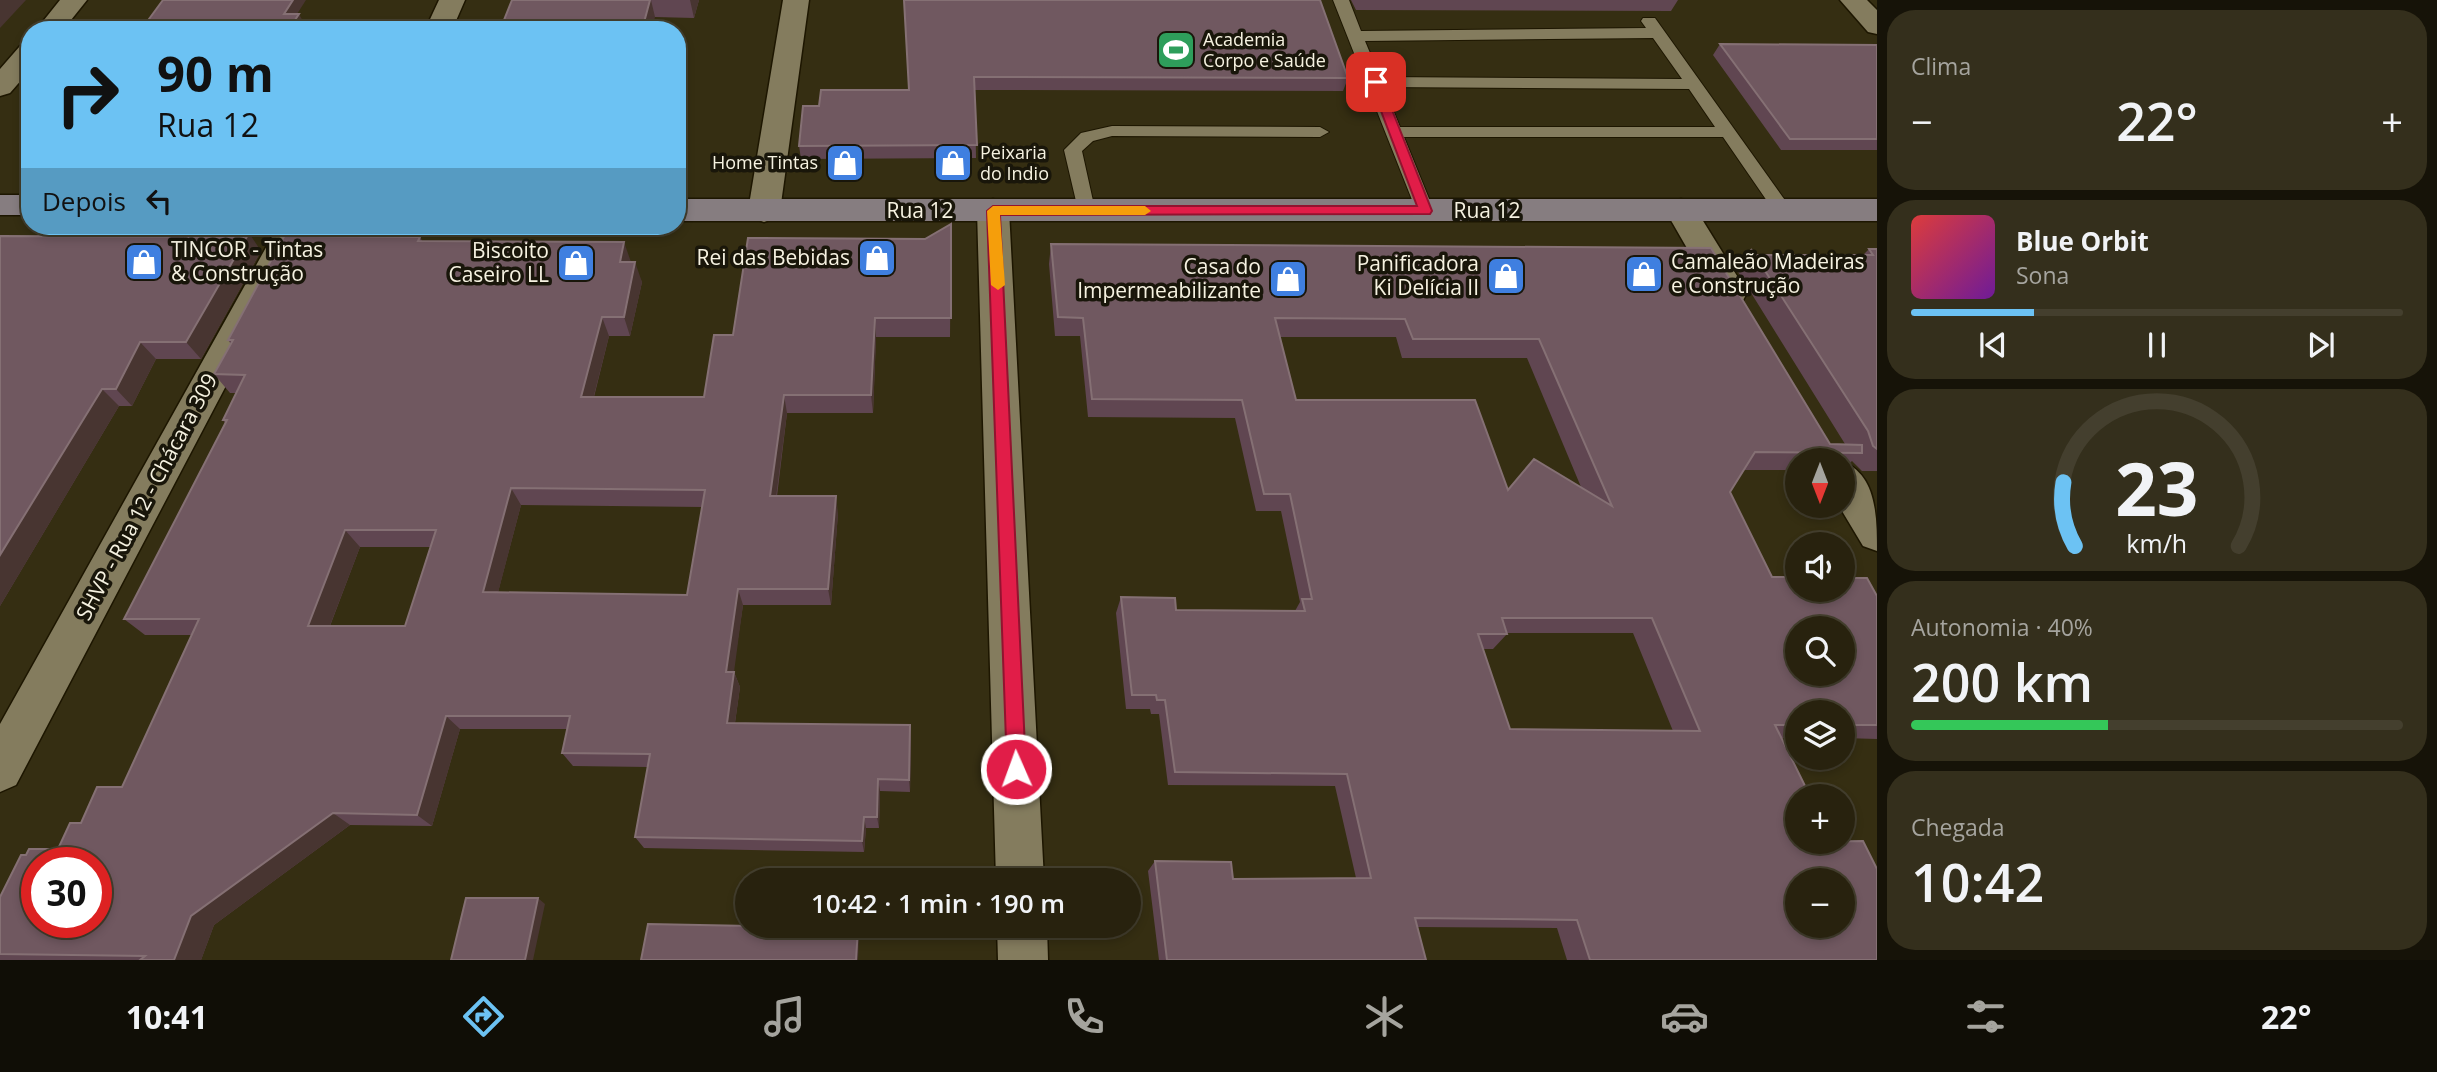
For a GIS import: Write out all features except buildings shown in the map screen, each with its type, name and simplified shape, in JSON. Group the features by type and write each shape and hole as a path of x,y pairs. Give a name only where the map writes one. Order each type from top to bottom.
{"street":[{"path":"56,21 74,0"},
{"path":"442,21 452,0"},
{"path":"764,211 796,0"},
{"path":"1853,0 1877,26"},
{"path":"0,87 21,62"},
{"path":"0,205 21,205"},
{"name":"Rua 12","path":"686,210 1877,210"},
{"path":"993,211 1020,868"},
{"path":"1681,211 1746,319"},
{"name":"SHVP - Rua 12 - Chácara 309","path":"0,769 290,235"},
{"path":"1855,498 1877,534"},
{"path":"1022,938 1023,960"}],"lane":[{"path":"1341,0 1376,82 1425,211"},
{"path":"1646,18 1783,210"},
{"path":"1356,36 1658,33"},
{"path":"1376,82 1694,84"},
{"path":"1086,211 1073,150 1087,137 1112,131 1321,132"},
{"path":"1395,132 1727,132"}],"slow traffic":[{"path":"998,285 993,211 1145,211"}],"place":[{"name":"Academia Corpo e Saúde","path":"1176,50"},
{"name":"Home Tintas","path":"845,163"},
{"name":"Peixaria do Indio","path":"953,163"},
{"name":"Rei das Bebidas","path":"877,258"},
{"name":"TINCOR - Tintas & Construção","path":"144,262"},
{"name":"Biscoito Caseiro LL","path":"576,263"},
{"name":"Camaleão Madeiras e Construção","path":"1644,274"},
{"name":"Panificadora Ki Delícia II","path":"1506,276"},
{"name":"Casa do Impermeabilizante","path":"1288,279"}],"route":[{"path":"1016,769 998,271 993,211 1425,211 1376,82"}]}
